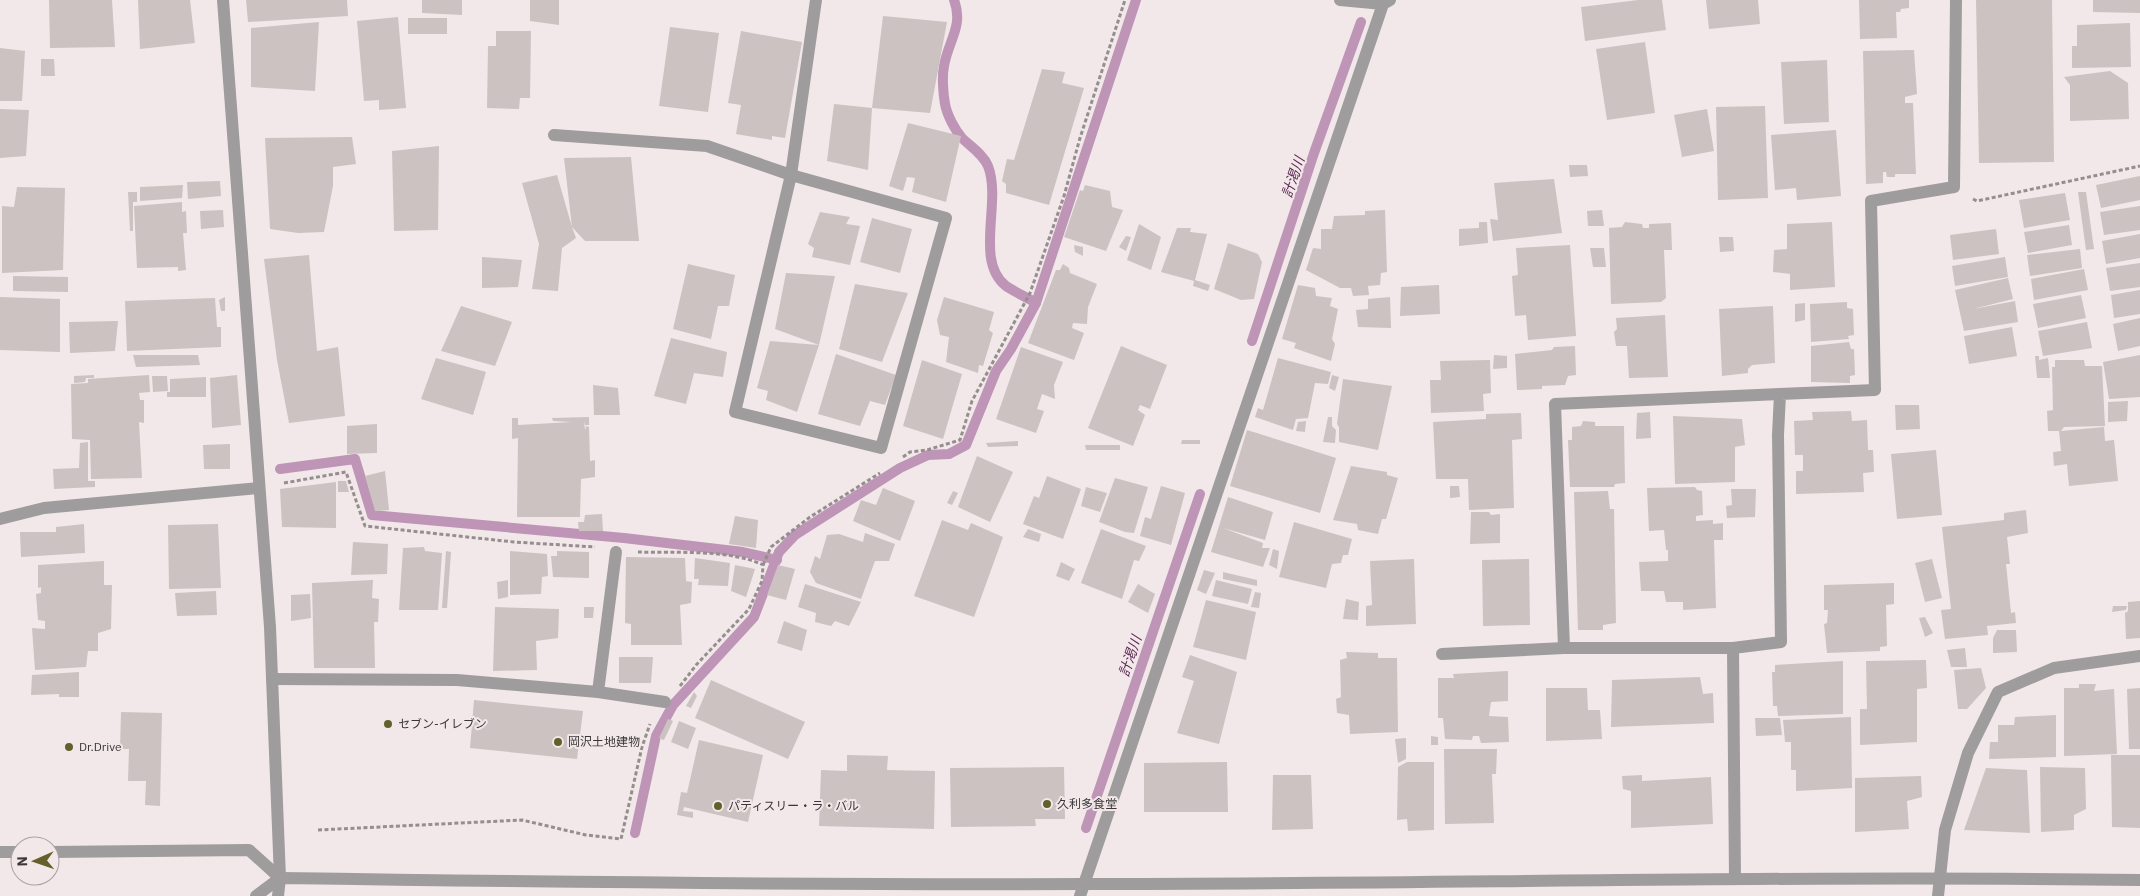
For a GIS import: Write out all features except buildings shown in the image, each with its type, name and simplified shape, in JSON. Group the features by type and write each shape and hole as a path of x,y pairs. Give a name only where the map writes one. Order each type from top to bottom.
{"street":[{"path":"223,0 272,679 280,878 278,896"},
{"path":"554,135 707,146 792,175 946,218 881,448 734,412 792,175 816,0"},
{"path":"1083,890 1386,2 1340,0"},
{"path":"1564,648 1555,404 1875,390 1871,201 1954,187 1956,0"},
{"path":"1442,654 1564,648 1733,648 1781,642 1778,435 1780,394"},
{"path":"0,519 44,508 258,488"},
{"path":"598,692 616,552"},
{"path":"1733,648 1735,878"},
{"path":"1938,896 1945,830 1968,753 1998,692 2054,668 2140,656"},
{"path":"272,679 457,680 598,692 665,702"},
{"path":"60,852 248,850 280,878"},
{"path":"256,896 280,878 1083,890 1735,878 1940,877 2140,880"}],"path":[{"path":"897,461 910,452 928,450 960,440 972,400 1030,293 1064,196 1080,138 1125,0"},
{"path":"1954,187 1977,201 2140,166"},
{"path":"318,830 522,820 586,835 621,838 632,799 642,747 651,719 697,664 749,609 762,581 763,565 771,547 810,517 884,471"},
{"path":"258,488 346,472 365,526 514,542 591,546 616,552 715,555 754,561 763,565"}],"waterway":[{"path":"635,833 656,736 673,705 754,617 779,552 795,535 900,468 928,455 949,454 966,445 996,371 1011,349 1036,303 1006,286 997,275 992,262 990,247 992,196 988,166 980,154 959,135 946,108 943,75 946,57 956,26 957,9 954,0"},
{"path":"1036,303 1136,0"},
{"name":"計渇川","path":"1252,341 1314,153 1361,22"},
{"path":"280,469 355,459 372,515 624,538 743,552 777,560"},
{"name":"計渇川","path":"1086,828 1200,494"}],"place":[{"name":"セブン-イレブン","path":"388,724"},
{"name":"岡沢土地建物","path":"558,742"},
{"name":"Dr.Drive","path":"69,747"},
{"name":"久利多食堂","path":"1047,804"},
{"name":"パティスリー・ラ・バル","path":"718,806"}]}
